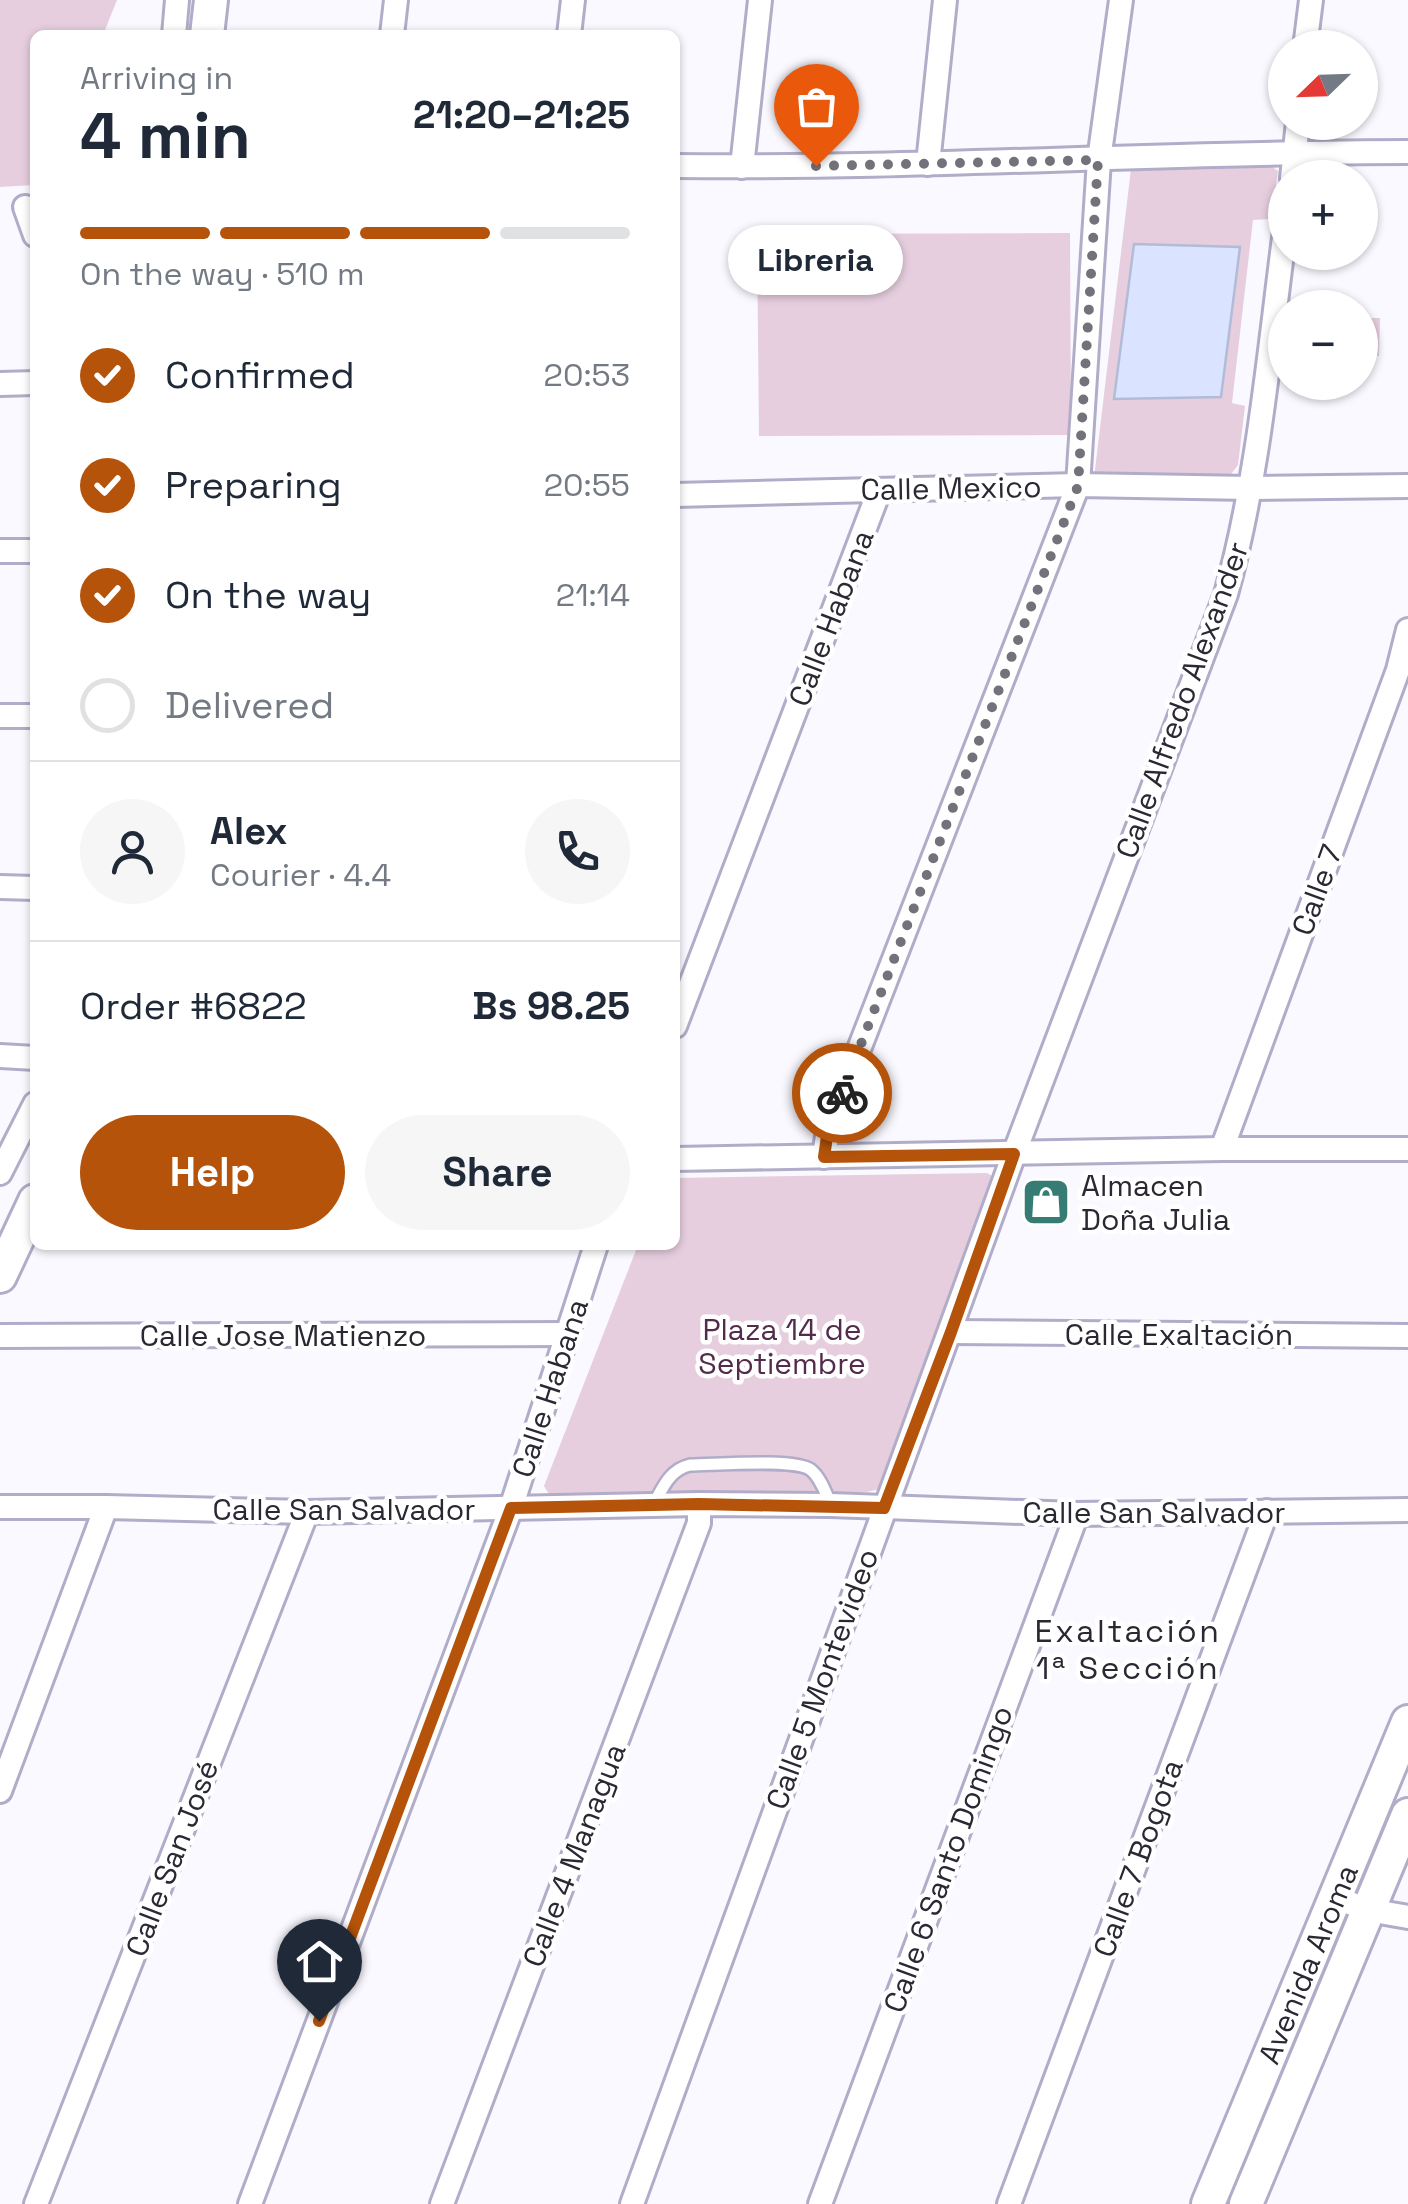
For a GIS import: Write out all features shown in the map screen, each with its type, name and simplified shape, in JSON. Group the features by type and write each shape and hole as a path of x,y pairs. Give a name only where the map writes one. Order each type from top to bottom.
{"street":[{"path":"175,30 178,0"},
{"path":"209,30 212,0"},
{"path":"393,30 396,0"},
{"path":"570,30 573,0"},
{"path":"742,167 760,0"},
{"path":"928,164 945,0"},
{"path":"824,1157 835,1111 1078,486 1098,160 1121,0"},
{"path":"1307,30 1310,0"},
{"path":"1294,160 1296,140"},
{"path":"680,166 1408,152"},
{"path":"0,207 30,210"},
{"name":"Calle Alfredo Alexander","path":"1014,1154 1226,594 1252,488 1280,270"},
{"path":"0,384 30,384"},
{"name":"Calle Mexico","path":"680,495 1078,486 1408,486"},
{"name":"Calle Habana","path":"680,1013 878,490"},
{"path":"0,551 30,551"},
{"name":"Calle 7","path":"1222,1149 1398,670 1408,630"},
{"path":"0,716 30,716"},
{"path":"0,887 30,888"},
{"path":"0,1056 30,1058"},
{"path":"0,1173 30,1114"},
{"path":"680,1159 1408,1149"},
{"name":"Calle 5 Montevideo","path":"632,2204 1014,1154"},
{"path":"0,1276 19,1216"},
{"name":"Calle Habana","path":"250,2204 511,1508 594,1250"},
{"name":"Calle Exaltación","path":"951,1332 1408,1336"},
{"name":"Calle Jose Matienzo","path":"0,1336 566,1334"},
{"name":"Calle San Salvador","path":"0,1507 307,1512 699,1504 1074,1514 1408,1510"},
{"name":"Calle 4 Managua","path":"442,2204 692,1541 699,1504"},
{"path":"0,1791 106,1507"},
{"name":"Calle San José","path":"36,2204 307,1512"},
{"name":"Calle 7 Bogota","path":"1009,2204 1267,1512"},
{"name":"Calle 6 Santo Domingo","path":"820,2204 1074,1514"},
{"name":"Avenida Aroma","path":"1208,2204 1408,1722"},
{"name":"Avenida Aroma","path":"1246,2204 1408,1815"},
{"path":"1334,1896 1368,1910 1408,1917"}],"lane":[{"path":"652,1506 680,1467 796,1464 814,1472 831,1506"}],"green space":[{"path":"0,0 117,0 105,30 30,30 30,185 0,187"},
{"path":"1140,165 1268,165 1268,219 1253,220 1232,403 1245,406 1238,465 1228,478 1094,478 1131,169"},
{"path":"1070,233 1071,435 759,436 757,234"},
{"name":"Plaza 14 de Septiembre","path":"987,1173 999,1180 885,1488 867,1492 550,1496 544,1486 636,1250 680,1250 680,1178"}],"building":[{"path":"1134,244 1240,247 1221,397 1114,399"}],"way so far":[{"path":"816,166 1098,160 1078,486 842,1093"}],"place":[{"name":"Libreria","path":"816,166"},
{"name":"Almacen Doña Julia","path":"1046,1202"}],"district":[{"name":"Exaltación 1ª Sección","path":"1128,1650"}],"route":[{"path":"319,2021 511,1508 699,1504 884,1508 1014,1154 824,1157 828,1130 842,1093"}]}
